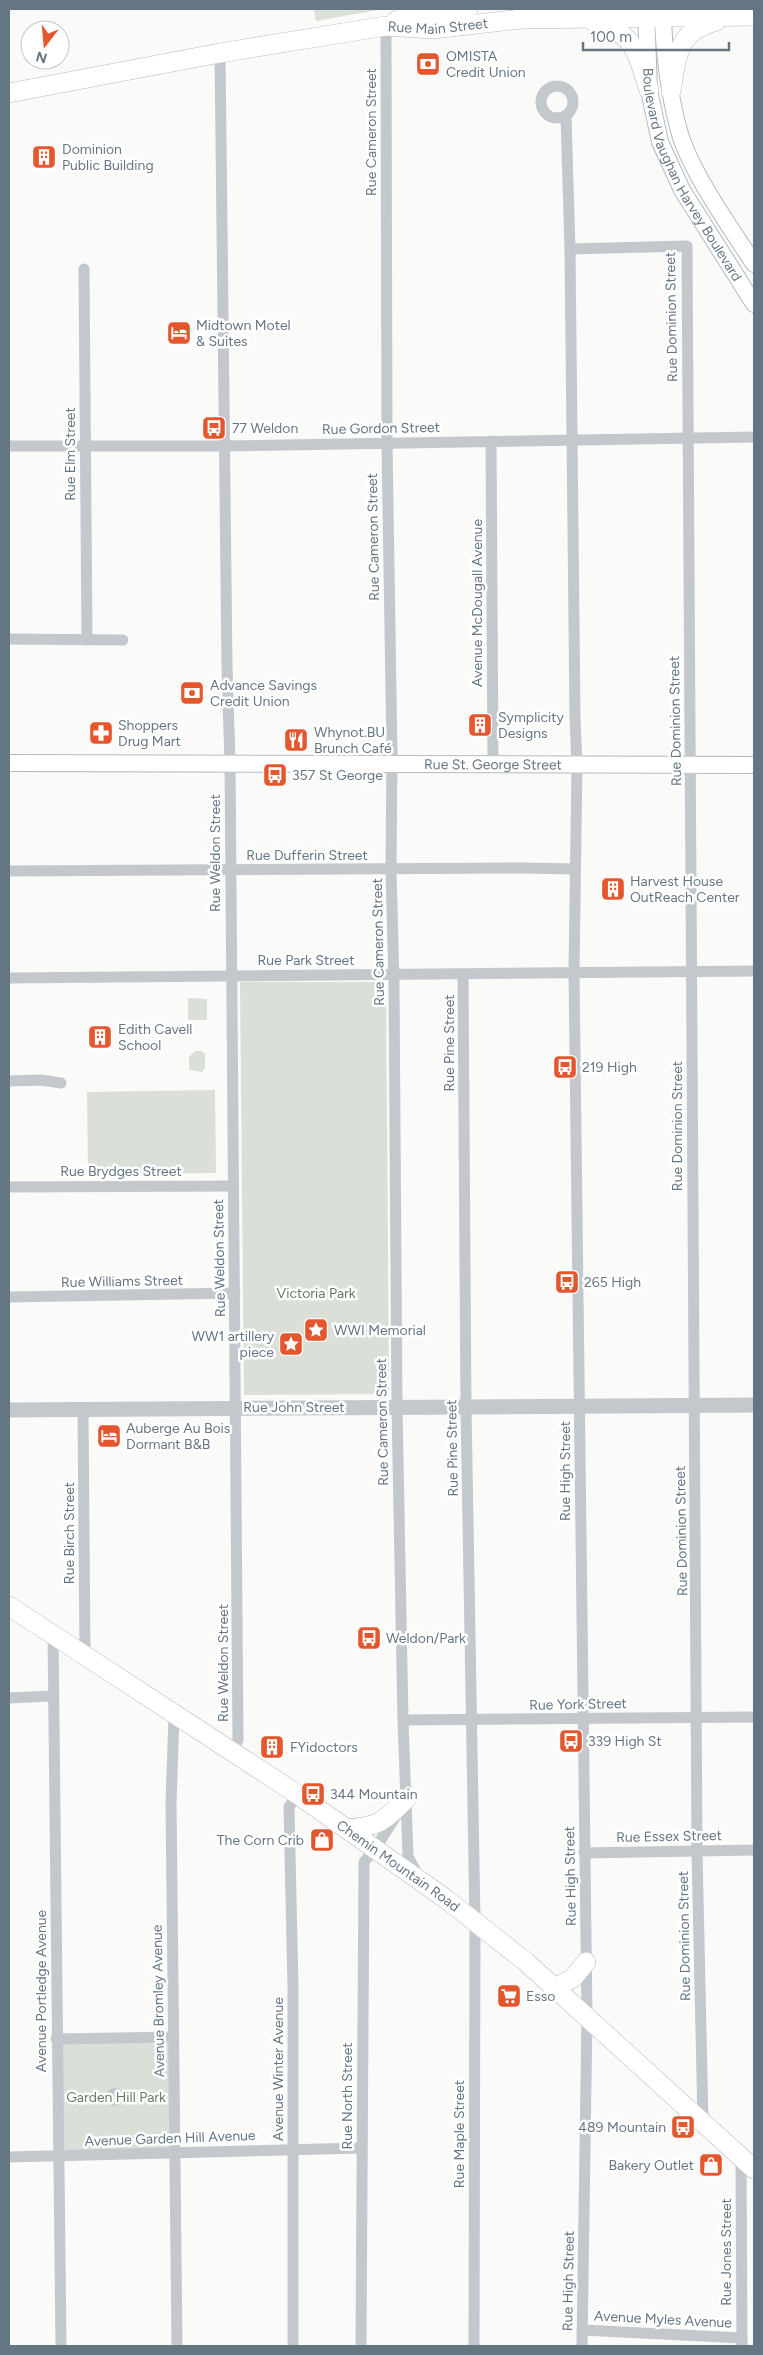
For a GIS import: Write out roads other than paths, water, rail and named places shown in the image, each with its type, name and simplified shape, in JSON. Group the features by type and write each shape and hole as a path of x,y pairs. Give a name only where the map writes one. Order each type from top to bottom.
{"main road":[{"name":"Rue Main Street","path":"386,26 406,16 468,9"},
{"name":"Rue Main Street","path":"386,26 433,29 521,19 655,13 729,18 754,16"},
{"name":"Boulevard Vaughan Harvey Boulevard","path":"655,13 649,90 660,142 682,190 754,304"},
{"name":"Boulevard Vaughan Harvey Boulevard","path":"655,13 680,135 700,178 754,264"},
{"path":"576,18 613,27 626,36 636,54 649,90"},
{"path":"670,91 677,55 686,36 700,26 729,18"},
{"path":"9,93 220,52 386,26"},
{"name":"Rue St. George Street","path":"9,763 754,765"},
{"name":"Chemin Mountain Road","path":"9,1606 297,1794 475,1921 555,1988 748,2163"},
{"path":"346,1829 368,1828 386,1820 406,1799"},
{"path":"555,1988 573,1978 586,1962"}],"street":[{"name":"Rue Cameron Street","path":"386,26 387,444 392,764 391,870 394,974 397,1407 403,1720 408,1856 420,1880"},
{"name":"Rue Weldon Street","path":"220,52 227,666 230,763 236,1408 238,1740 232,1752"},
{"name":"Rue High Street","path":"566,116 570,249 577,764 574,972 587,2017 582,2346"},
{"name":"Rue Dominion Street","path":"570,249 687,246 686,438 691,764 694,1405 698,1718 697,1850 703,2122"},
{"name":"Rue Elm Street","path":"84,269 87,640"},
{"name":"Rue Gordon Street","path":"9,446 225,446 754,437"},
{"name":"Avenue McDougall Avenue","path":"491,441 493,764"},
{"path":"9,640 124,640"},
{"name":"Rue Dufferin Street","path":"9,871 574,869"},
{"name":"Rue Park Street","path":"9,978 754,971"},
{"name":"Rue Pine Street","path":"463,975 466,1408 475,1921"},
{"path":"9,1081 41,1080 61,1083"},
{"name":"Rue Brydges Street","path":"9,1187 233,1186"},
{"name":"Rue Williams Street","path":"9,1297 235,1293"},
{"name":"Rue John Street","path":"9,1410 754,1405"},
{"name":"Rue Birch Street","path":"84,1410 85,1655"},
{"name":"Avenue Portledge Avenue","path":"53,1635 52,1696 56,2039 60,2156 61,2346"},
{"path":"9,1698 52,1696"},
{"name":"Avenue Bromley Avenue","path":"174,1715 171,1804 177,2346"},
{"name":"Rue York Street","path":"403,1720 754,1717"},
{"name":"Avenue Winter Avenue","path":"293,2346 289,1807 297,1794"},
{"path":"375,1849 406,1799"},
{"name":"Rue North Street","path":"361,2346 364,1862 375,1849"},
{"name":"Rue Essex Street","path":"584,1853 754,1850"},
{"name":"Rue Maple Street","path":"474,2346 475,1921"},
{"path":"56,2039 173,2038"},
{"name":"Avenue Garden Hill Avenue","path":"9,2158 362,2148"},
{"name":"Rue Jones Street","path":"742,2342 748,2163"},
{"name":"Avenue Myles Avenue","path":"582,2330 742,2342"}],"place":[{"name":"OMISTA Credit Union","path":"428,64"},
{"name":"Dominion Public Building","path":"44,157"},
{"name":"Midtown Motel & Suites","path":"179,333"},
{"name":"77 Weldon","path":"214,428"},
{"name":"Advance Savings Credit Union","path":"192,693"},
{"name":"Symplicity Designs","path":"480,725"},
{"name":"Shoppers Drug Mart","path":"101,733"},
{"name":"Whynot.BU Brunch Café","path":"296,740"},
{"name":"357 St George","path":"275,775"},
{"name":"Harvest House OutReach Center","path":"613,889"},
{"name":"Edith Cavell School","path":"100,1037"},
{"name":"219 High","path":"565,1067"},
{"name":"265 High","path":"567,1282"},
{"name":"WWI Memorial","path":"316,1330"},
{"name":"WW1 artillery piece","path":"291,1344"},
{"name":"Auberge Au Bois Dormant B&B","path":"109,1436"},
{"name":"Weldon/Park","path":"369,1638"},
{"name":"339 High St","path":"571,1741"},
{"name":"FYidoctors","path":"272,1747"},
{"name":"344 Mountain","path":"313,1794"},
{"name":"The Corn Crib","path":"322,1840"},
{"name":"Esso","path":"509,1996"},
{"name":"489 Mountain","path":"683,2127"},
{"name":"Bakery Outlet","path":"711,2165"}],"park label":[{"name":"Victoria Park","path":"316,1293"},
{"name":"Garden Hill Park","path":"116,2097"}]}
